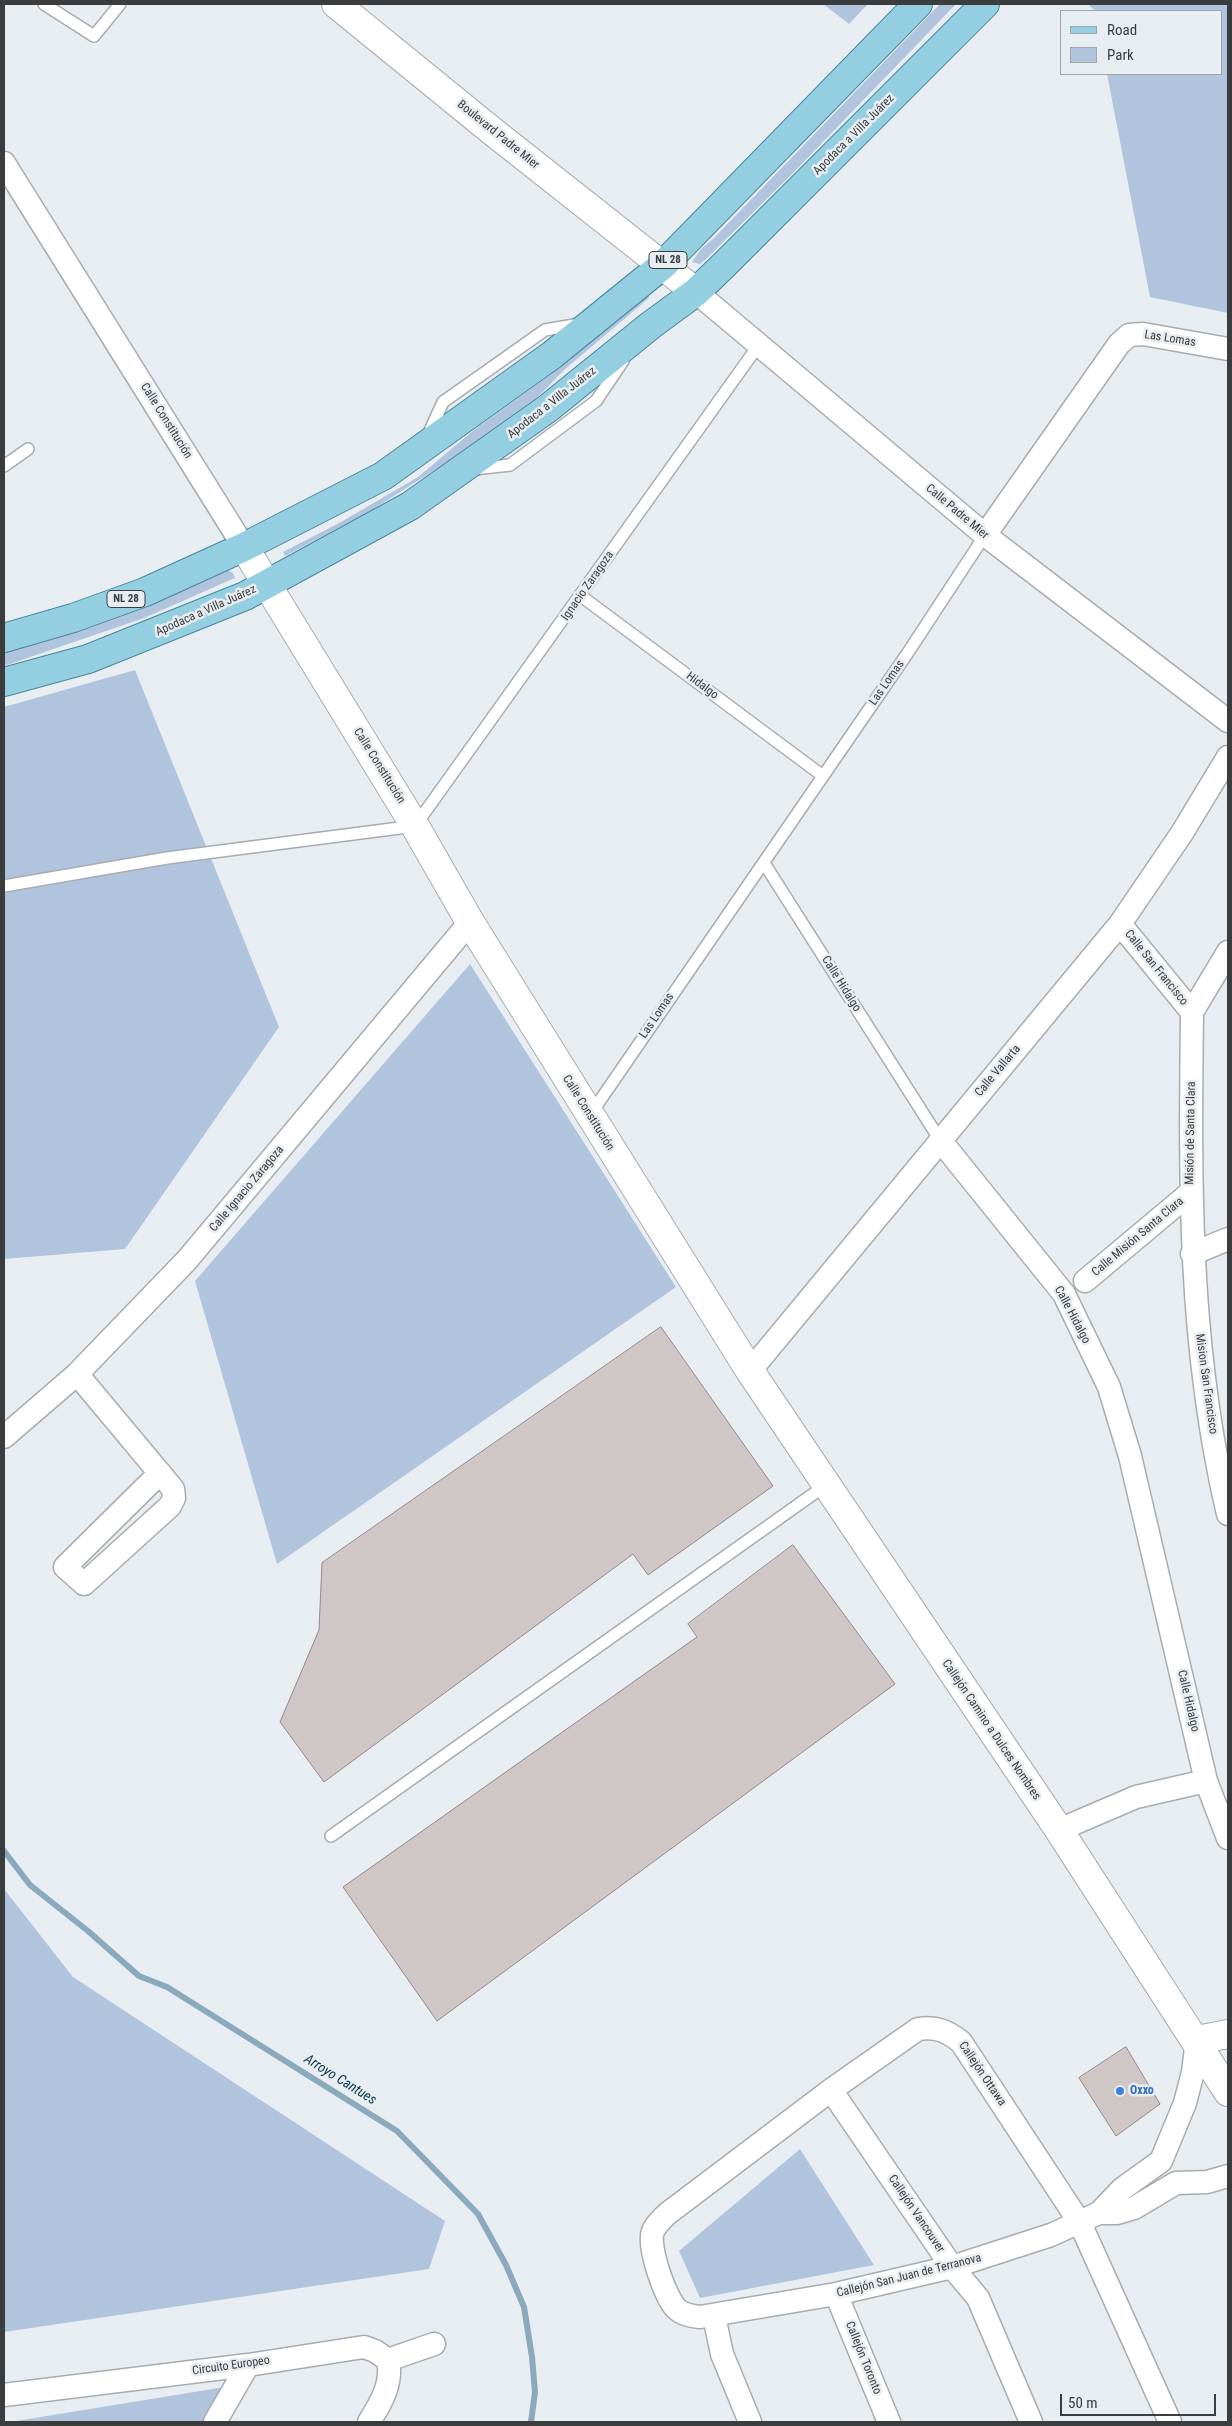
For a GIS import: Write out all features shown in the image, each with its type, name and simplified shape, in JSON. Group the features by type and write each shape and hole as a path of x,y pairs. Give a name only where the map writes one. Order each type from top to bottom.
{"main road":[{"name":"Boulevard Padre Mier","path":"336,4 492,132 696,292"},
{"name":"NL 28","path":"4,638 73,618 145,592 244,547 383,476 552,355 663,265 918,4"},
{"name":"Apodaca a Villa Juárez","path":"4,682 88,659 245,596 410,506 547,409 651,324 696,292 985,4"},
{"name":"Calle Constitución","path":"244,547 415,826 470,922 750,1371"},
{"name":"Callejón Camino a Dulces Nombres","path":"750,1371 1060,1830 1197,2040 1228,2092"},
{"path":"1197,2040 1228,2034"}],"street":[{"name":"Calle Constitución","path":"4,163 244,547"},
{"name":"Calle Padre Mier","path":"696,292 984,535 1228,721"},
{"name":"Las Lomas","path":"984,535 1119,344 1129,335 1143,334 1228,350"},
{"name":"Calle Vallarta","path":"750,1371 1120,924 1182,833 1228,757"},
{"name":"Calle Ignacio Zaragoza","path":"4,1437 77,1374 187,1260 470,922"},
{"name":"Calle San Francisco","path":"1120,924 1192,1012"},
{"path":"1192,1012 1228,952"},
{"name":"Misión de Santa Clara","path":"1192,1012 1190,1193 1192,1254"},
{"name":"Calle Hidalgo","path":"940,1140 1064,1294 1109,1387 1130,1456 1206,1780 1228,1838"},
{"name":"Calle Misión Santa Clara","path":"1085,1280 1190,1193"},
{"path":"1192,1254 1228,1239"},
{"name":"Mision San Francisco","path":"1192,1254 1204,1386 1225,1484 1228,1514"},
{"path":"77,1374 160,1473 173,1489 174,1498 170,1506 84,1584 65,1567 160,1473"},
{"path":"1060,1830 1136,1797 1206,1780"},
{"name":"Callejón Ottawa","path":"668,2214 831,2090 918,2029 929,2027 951,2034 961,2042 1090,2218 1170,2422"},
{"path":"1197,2040 1185,2103 1161,2161 1176,2182 1208,2182 1228,2176"},
{"name":"Callejón Vancouver","path":"831,2090 952,2267 978,2298 1031,2422"},
{"name":"Callejón San Juan de Terranova","path":"1090,2218 1122,2189 1161,2161"},
{"name":"Callejón San Juan de Terranova","path":"668,2214 653,2231 651,2241 652,2251 671,2303 679,2311 689,2316 714,2316 836,2294 952,2267 1051,2236 1090,2218 1134,2208 1176,2182"},
{"name":"Callejón Toronto","path":"836,2294 889,2422"},
{"path":"714,2316 722,2354 750,2422"},
{"path":"369,2422 387,2386 390,2372 388,2360 434,2344"},
{"name":"Circuito Europeo","path":"4,2395 248,2365 353,2347 364,2347 375,2351 388,2360"},
{"path":"215,2422 248,2365"}],"lane":[{"path":"44,4 94,36 120,4"},
{"name":"Ignacio Zaragoza","path":"415,826 758,346"},
{"path":"4,466 28,449"},
{"name":"Las Lomas","path":"590,1115 907,654 984,535"},
{"name":"Hidalgo","path":"580,596 823,776"},
{"path":"4,886 167,858 415,826"},
{"name":"Calle Hidalgo","path":"764,863 940,1140"},
{"path":"331,1836 826,1485"}],"green space":[{"path":"823,4 868,4 849,24"},
{"path":"940,4 956,4 792,174 707,258 700,264 692,262 701,249 713,239"},
{"path":"1088,4 1228,4 1228,313 1150,297 1107,75 1222,75 1222,10 1094,10"},
{"path":"649,295 649,298 564,370 529,406 465,454 441,466 367,513 285,556 283,552 341,522 418,477 474,430 550,375"},
{"path":"228,570 233,573 235,578 144,618 4,666 4,651"},
{"path":"135,670 279,1027 125,1249 4,1259 4,707"},
{"path":"470,964 676,1287 277,1564 195,1281"},
{"path":"4,1889 73,1977 445,2221 429,2269 4,2332"},
{"path":"800,2149 874,2265 700,2298 679,2251"},
{"path":"231,2386 210,2422 10,2422"}],"building":[{"path":"661,1327 773,1486 648,1575 633,1554 324,1782 280,1722 319,1630 322,1563"},
{"path":"793,1545 895,1684 437,2021 343,1887 697,1637 688,1624"},
{"name":"Oxxo","path":"1126,2047 1160,2104 1116,2136 1079,2078"}],"waterway":[{"name":"Arroyo Cantues","path":"4,1851 30,1885 88,1931 139,1976 167,1987 397,2131 478,2214 506,2265 524,2307 532,2357 535,2392 531,2422"}],"place":[{"name":"Oxxo","path":"1120,2091"}]}
